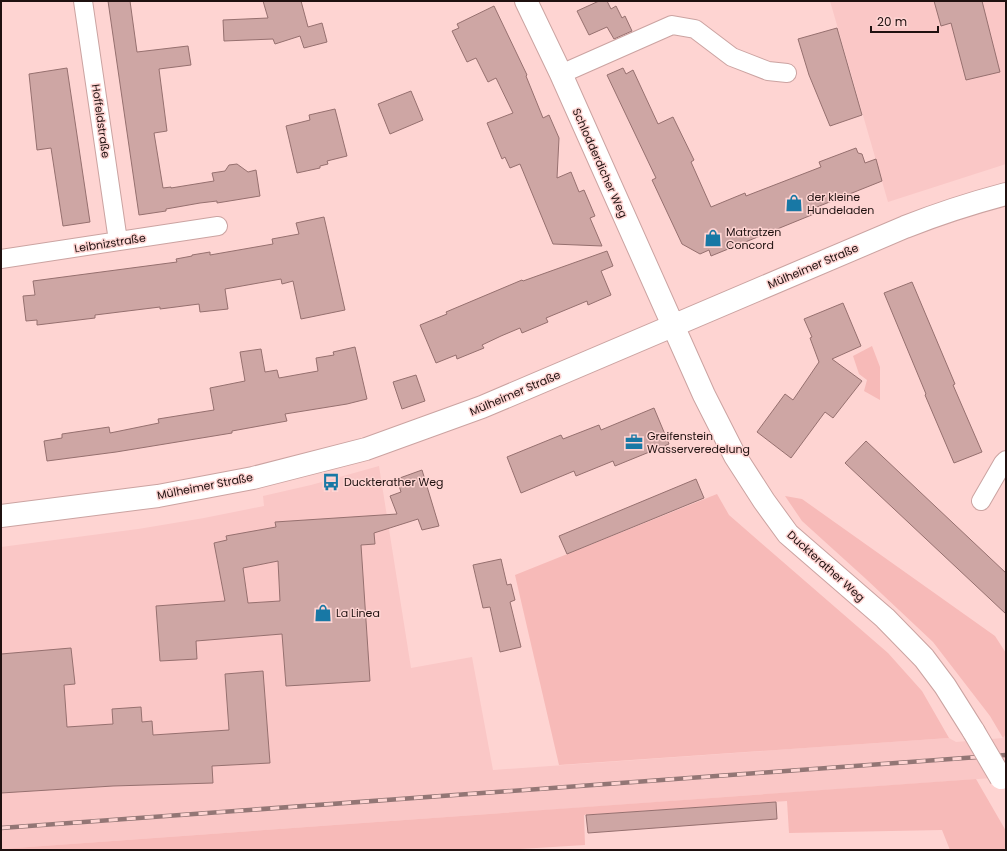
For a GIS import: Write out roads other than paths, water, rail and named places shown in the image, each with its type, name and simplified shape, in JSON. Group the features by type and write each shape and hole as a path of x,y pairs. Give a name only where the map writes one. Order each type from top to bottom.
{"main road":[{"name":"Schlodderdicher Weg","path":"526,1 561,74 674,325"},
{"name":"Mülheimer Straße","path":"1,516 158,496 253,478 366,449 406,436 482,407 934,215 1006,194"},
{"name":"Duckterather Weg","path":"674,325 704,395 735,456 764,501 788,534 885,618 924,658 945,686 974,732 1003,783"}],"street":[{"name":"Hoffeldstraße","path":"83,1 118,241"},
{"path":"561,74 672,25 695,29 732,57 768,71 787,73"},
{"name":"Leibnizstraße","path":"1,259 218,226"},
{"path":"981,500 1006,460"}],"railway":[{"path":"1,828 1006,755"}],"place":[{"name":"der kleine Hundeladen","path":"794,203"},
{"name":"Matratzen Concord","path":"713,238"},
{"name":"Greifenstein Wasserveredelung","path":"634,442"},
{"name":"Duckterather Weg","path":"331,482"},
{"name":"La Linea","path":"323,613"}]}
